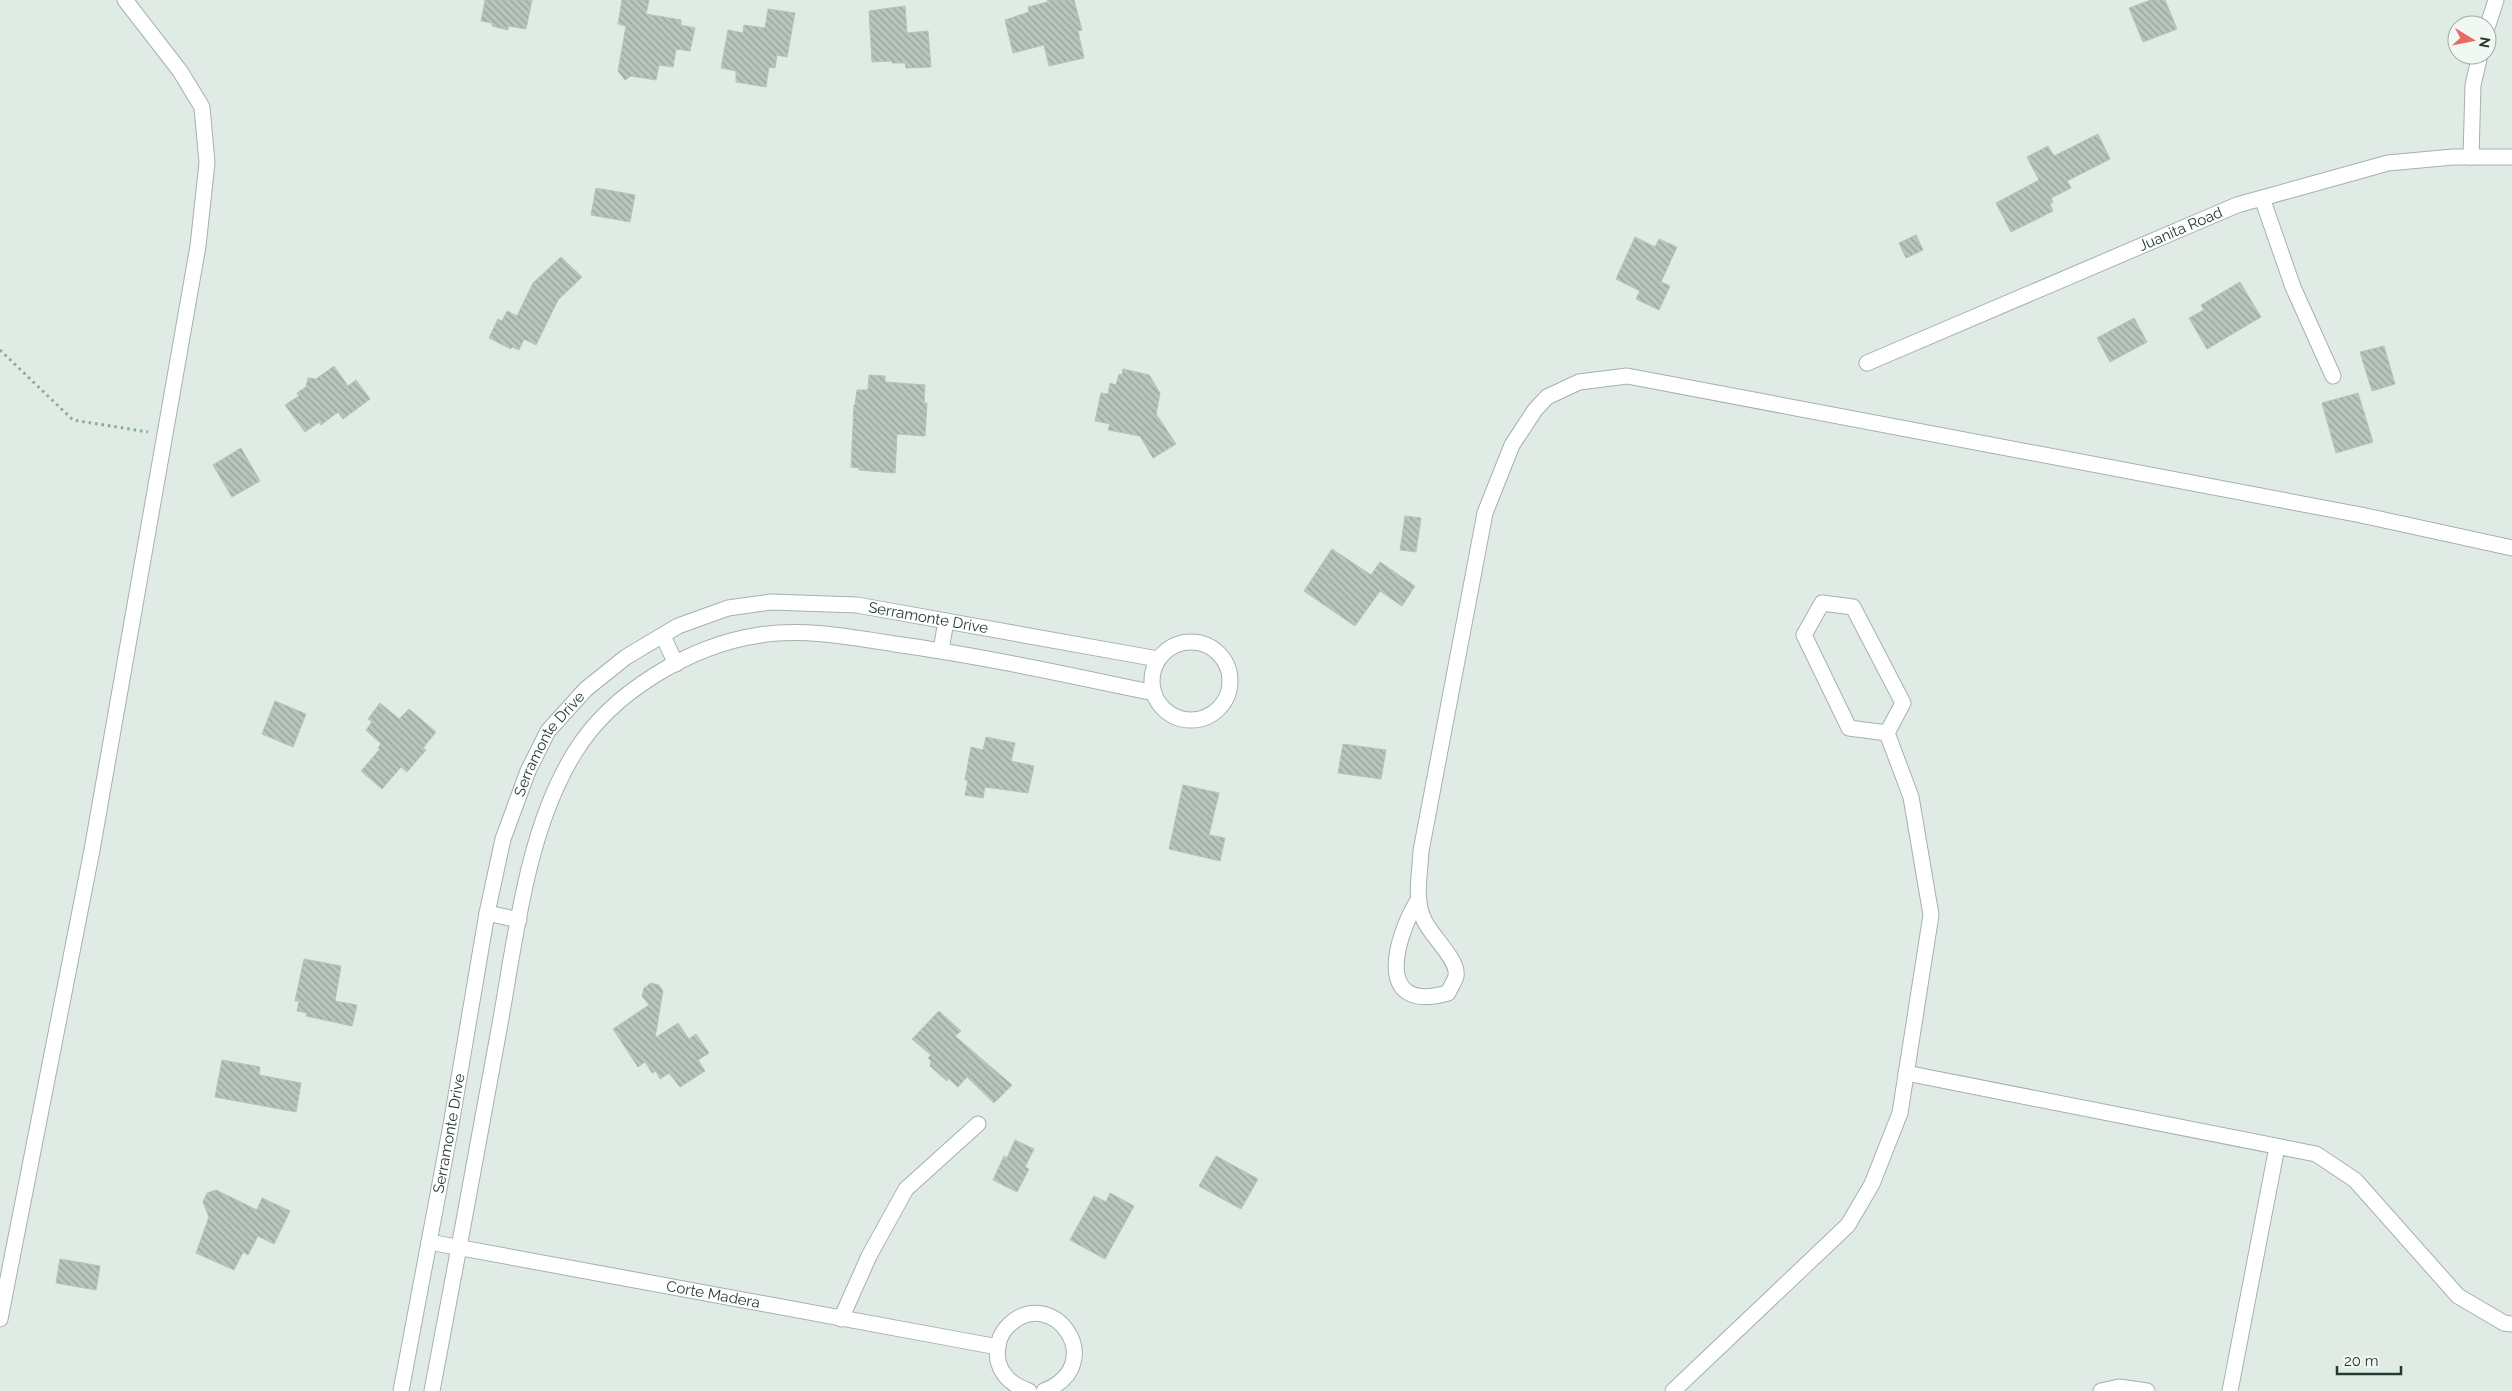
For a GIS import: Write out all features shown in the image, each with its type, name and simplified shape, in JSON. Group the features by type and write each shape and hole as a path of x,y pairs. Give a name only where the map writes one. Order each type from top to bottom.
{"street":[{"path":"0,1319 92,850 198,246 207,163 202,107 180,71 124,0"},
{"path":"2491,15 2496,0"},
{"path":"2471,157 2474,85 2478,65"},
{"name":"Juanita Road","path":"1867,363 2237,205 2388,163 2471,157 2512,157"},
{"path":"2262,198 2293,287 2333,376"},
{"path":"1418,900 1403,933 1395,975 1399,984 1409,993 1429,999 1448,993 1456,975 1453,960 1438,945 1424,920 1418,900 1421,851 1485,513 1512,445 1536,410 1547,397 1579,382 1627,376 2361,515 2512,548"},
{"name":"Serramonte Drive","path":"401,1391 487,913 503,839 528,771 548,731 586,689 626,658 678,626 728,608 771,602 857,605 1158,659"},
{"path":"1673,1391 1848,1225 1872,1184 1900,1113 1931,915 1911,797 1887,734 1903,703 1853,607 1822,603 1804,634 1849,728 1887,734"},
{"path":"941,650 946,621"},
{"name":"Serramonte Drive","path":"432,1391 519,920 541,824 554,789 576,749 609,711 650,678 706,648 761,635 807,634 848,637 941,650 1154,693"},
{"path":"663,636 676,664"},
{"path":"1192,642 1205,644 1216,651 1225,661 1230,673 1230,686 1226,699 1218,710 1207,717 1194,720 1182,719 1170,714 1160,705 1154,693 1152,682 1158,659 1168,650 1179,644 1192,642"},
{"path":"487,913 519,920"},
{"path":"1906,1073 2316,1154 2355,1180 2458,1296 2504,1323 2512,1324"},
{"path":"841,1319 869,1256 906,1189 978,1124"},
{"path":"2230,1391 2277,1147"},
{"name":"Corte Madera","path":"429,1242 998,1348"},
{"path":"1029,1391 1017,1387 1007,1379 1000,1367 998,1348 1004,1330 1013,1321 1024,1315 1036,1313 1048,1315 1059,1321 1068,1330 1073,1341 1075,1353 1073,1365 1066,1377 1056,1386 1044,1391"},
{"path":"2101,1391 2119,1387 2147,1391"}],"path":[{"path":"0,350 73,420 164,435"}],"building":[{"path":"485,0 532,0 526,29 508,26 508,30 492,26 492,23 481,21"},
{"path":"622,0 649,0 646,14 681,20 681,25 695,28 690,51 676,49 673,67 659,65 656,80 631,76 625,80 618,71 626,26 618,24"},
{"path":"1047,0 1074,0 1082,30 1078,31 1084,58 1049,66 1044,45 1013,53 1005,20 1029,12 1028,7 1048,2"},
{"path":"2151,0 2165,0 2177,29 2143,42 2129,8"},
{"path":"905,6 907,33 928,31 931,67 906,68 905,63 892,63 892,61 872,62 869,11"},
{"path":"768,9 795,13 787,57 777,55 775,68 769,67 766,87 736,82 736,71 721,68 728,30 743,33 744,25 765,28"},
{"path":"2098,134 2110,159 2067,181 2071,188 2051,198 2053,202 2050,204 2053,211 2011,232 1996,203 2039,180 2027,157 2048,146 2054,156"},
{"path":"596,188 635,195 630,222 591,215"},
{"path":"1916,235 1923,250 1906,258 1899,243"},
{"path":"1635,237 1655,247 1659,239 1677,247 1661,282 1670,286 1659,310 1636,299 1640,291 1616,279"},
{"path":"561,257 582,277 558,300 536,345 524,339 519,350 512,347 511,349 489,338 498,319 502,321 507,311 517,316 533,283"},
{"path":"2240,282 2261,317 2207,349 2189,318 2204,310 2201,305"},
{"path":"2134,318 2147,342 2110,362 2097,338"},
{"path":"2384,346 2395,384 2372,391 2360,352"},
{"path":"334,366 348,386 356,380 370,399 343,419 338,412 321,425 319,422 305,432 285,405 299,396 297,393 306,387 308,378 316,379"},
{"path":"1123,369 1149,375 1160,393 1156,414 1176,444 1153,458 1140,436 1108,430 1110,424 1095,421 1101,393 1108,394 1110,383 1116,385 1119,374 1122,375"},
{"path":"869,375 885,376 885,382 925,385 924,403 927,403 925,436 897,434 895,473 859,470 859,468 851,467 854,405 857,390 868,390"},
{"path":"2358,393 2373,442 2336,453 2322,403"},
{"path":"241,448 260,481 232,497 213,465"},
{"path":"1405,516 1421,518 1416,552 1400,550"},
{"path":"1332,549 1371,575 1380,562 1415,586 1402,606 1380,591 1355,626 1304,591"},
{"path":"275,701 306,714 293,747 262,734"},
{"path":"380,703 399,719 409,709 436,732 423,748 426,750 407,772 401,767 382,789 361,771 380,749 378,748 381,744 366,730 372,722 368,719"},
{"path":"986,737 1015,743 1011,761 1034,766 1028,793 985,787 983,798 965,795 968,780 965,780 971,747 983,750"},
{"path":"1343,744 1386,750 1381,779 1338,773"},
{"path":"1183,785 1219,793 1209,835 1225,838 1220,861 1169,849"},
{"path":"304,959 341,966 335,1001 357,1005 352,1026 306,1016 307,1013 297,1011 299,1001 295,1001"},
{"path":"651,983 659,985 663,991 655,1038 678,1023 689,1039 696,1034 709,1053 698,1060 705,1071 680,1087 669,1073 660,1079 656,1071 652,1073 645,1062 638,1067 613,1029 649,1005 642,996 644,988"},
{"path":"939,1011 961,1031 955,1036 1012,1085 994,1103 967,1077 958,1087 948,1078 947,1081 930,1066 931,1061 928,1058 931,1055 912,1039"},
{"path":"222,1060 260,1067 259,1075 301,1083 296,1112 215,1097"},
{"path":"1015,1140 1034,1149 1025,1167 1029,1169 1017,1192 993,1180 1004,1156 1007,1158"},
{"path":"1216,1156 1258,1179 1241,1209 1199,1186"},
{"path":"216,1190 257,1210 262,1198 290,1211 274,1244 258,1236 248,1255 243,1252 234,1270 196,1253 209,1217 203,1202 207,1193"},
{"path":"1110,1193 1134,1206 1105,1259 1070,1240 1094,1196 1106,1202"},
{"path":"60,1259 100,1266 96,1290 56,1283"}]}
